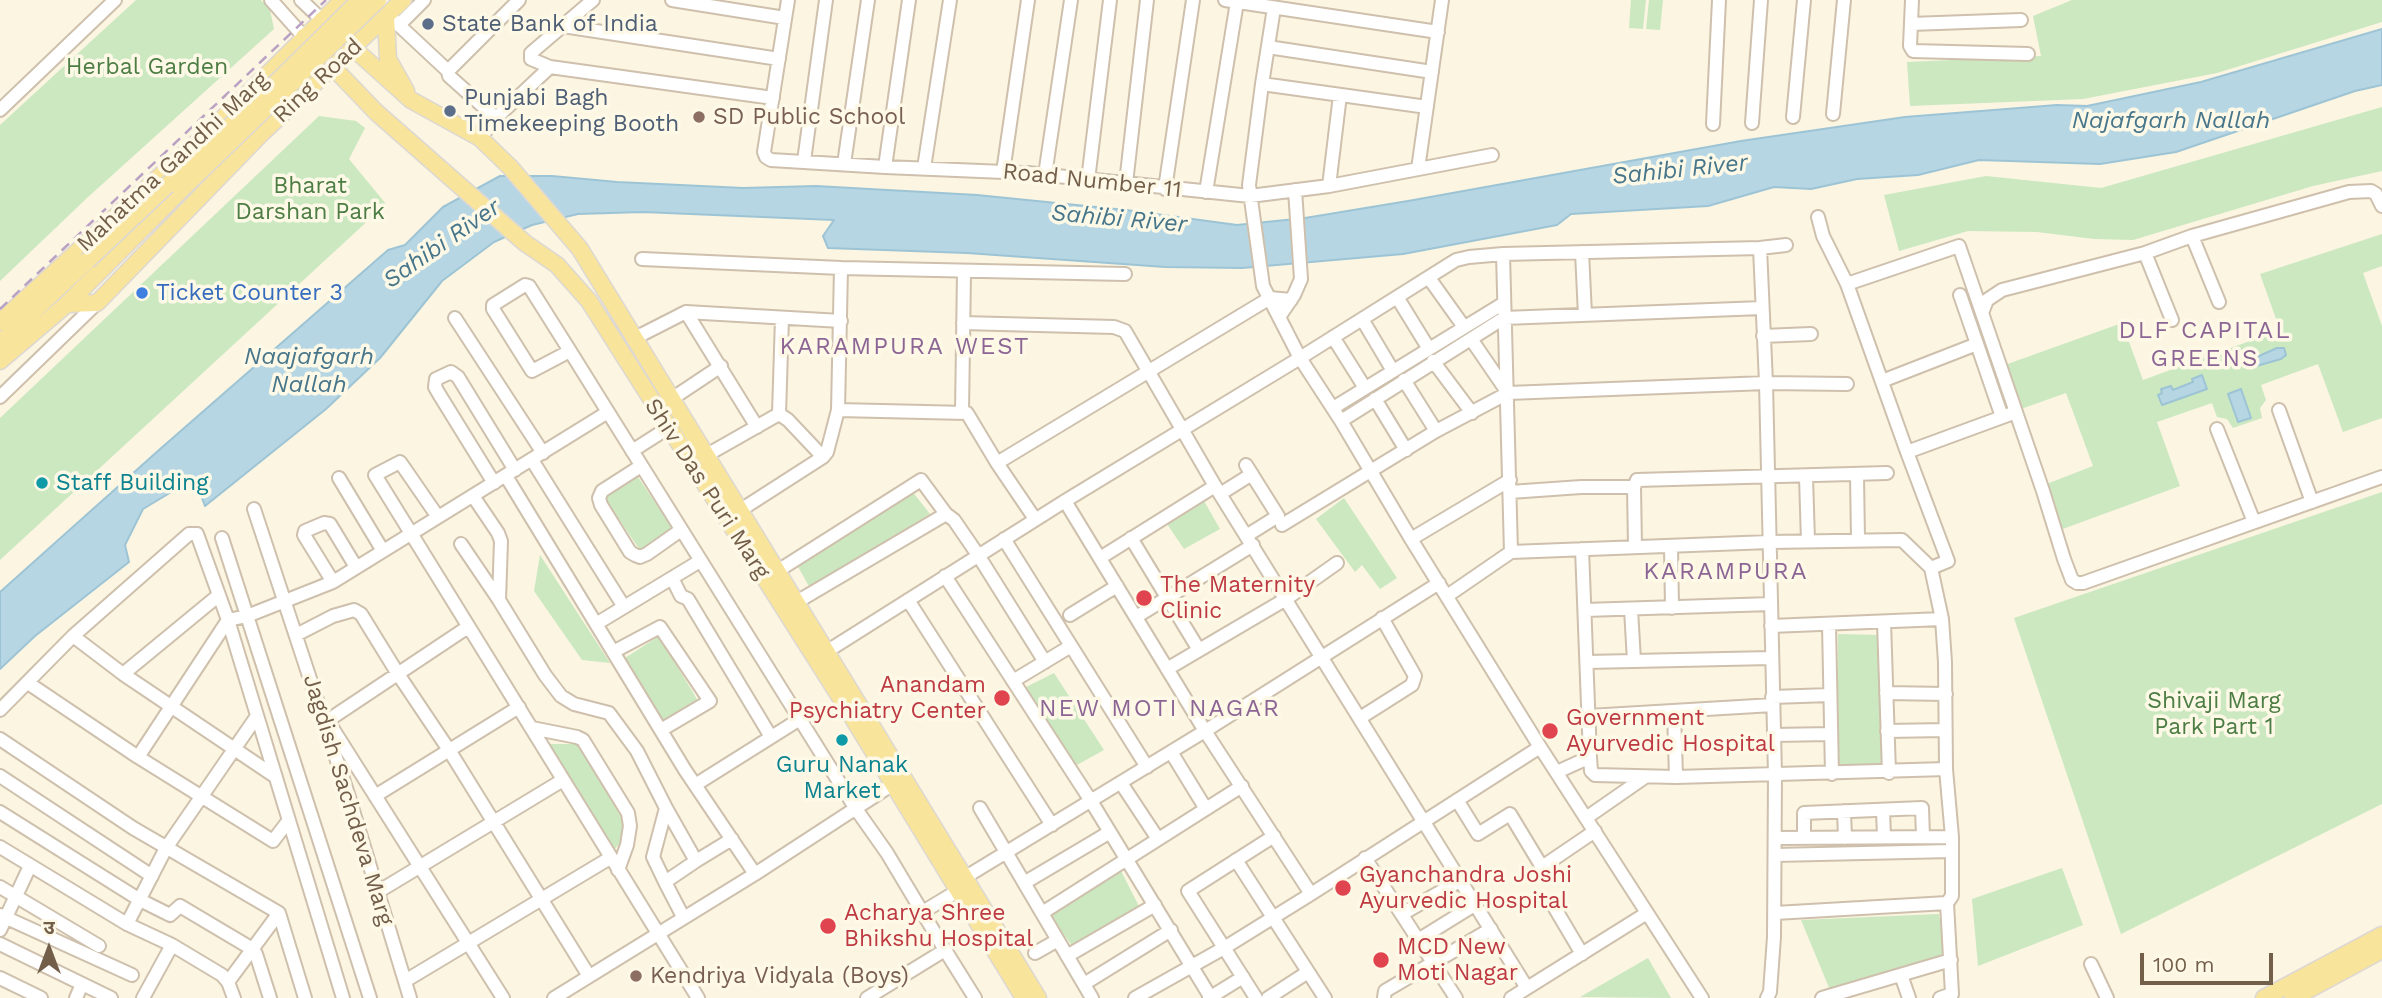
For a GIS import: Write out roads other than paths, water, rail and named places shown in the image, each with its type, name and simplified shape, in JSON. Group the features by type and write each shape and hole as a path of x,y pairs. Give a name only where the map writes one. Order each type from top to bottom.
{"main road":[{"name":"Mahatma Gandhi Marg","path":"0,322 308,42 322,20 343,0"},
{"name":"Mahatma Gandhi Marg","path":"1,341 360,0"},
{"path":"0,361 87,285 378,0"},
{"name":"Ring Road","path":"233,162 332,66 391,19 403,0"},
{"path":"391,19 388,60 411,100"},
{"name":"Shiv Das Puri Marg","path":"322,20 411,100 480,138 510,167 580,249 633,340 826,652 1024,998"},
{"name":"Shiv Das Puri Marg","path":"308,42 352,89 468,195 525,243 557,265 589,301 841,697 893,784 1038,998"},
{"path":"352,89 373,67"},
{"path":"225,116 244,107 255,107 265,116 267,124 263,132"},
{"name":"Mahatma Gandhi Marg","path":"97,303 233,162"},
{"path":"557,265 580,249"},
{"path":"67,304 97,303"},
{"path":"2264,998 2382,935"},
{"path":"2293,998 2382,950"}],"street":[{"path":"0,110 115,0"},
{"path":"271,0 308,42"},
{"path":"301,0 322,20"},
{"path":"424,0 391,19 496,118"},
{"path":"448,71 519,0"},
{"path":"593,0 531,53 531,59 550,67 773,98 788,0"},
{"path":"672,0 785,18"},
{"path":"804,161 826,0"},
{"path":"844,164 868,0"},
{"path":"885,167 909,0"},
{"path":"924,168 950,0"},
{"path":"1003,172 1028,0"},
{"path":"1045,175 1071,0"},
{"path":"1088,180 1110,0"},
{"path":"1126,183 1147,0"},
{"path":"1165,189 1193,0"},
{"path":"1418,169 1442,0"},
{"path":"1713,124 1719,0"},
{"path":"1752,122 1761,0"},
{"path":"1793,117 1804,0"},
{"path":"1833,114 1844,0"},
{"path":"1912,0 1910,46 1913,51 2028,54"},
{"path":"1206,192 1231,1 1438,32"},
{"path":"1274,8 1262,84 1250,199 1263,286 1300,358 1438,583 1702,998"},
{"path":"1911,23 2021,20"},
{"path":"563,26 779,59"},
{"path":"1268,47 1432,72"},
{"path":"480,138 496,118 550,67"},
{"path":"1262,84 1427,107"},
{"path":"1329,186 1340,95"},
{"name":"Road Number 11","path":"773,98 764,152 766,157 778,161 1045,175 1250,199 1296,194 1492,155"},
{"path":"1982,313 1987,300 2002,290 2145,253 2192,236 2364,190 2376,194 2382,206"},
{"path":"1279,317 1301,279 1296,194"},
{"path":"1818,217 1823,236 1847,284 1948,561 1931,568"},
{"path":"2192,236 2219,302"},
{"path":"826,652 1004,538 1462,258 1503,254 1760,248 1786,245"},
{"path":"1847,284 1959,246 2071,580 2077,583 2084,583 2382,477"},
{"path":"1760,248 1766,383 1775,775 1775,913 1770,992 1767,998"},
{"path":"1582,252 1585,315"},
{"path":"2145,253 2172,320"},
{"path":"1503,254 1511,552"},
{"path":"642,260 964,272 1125,274"},
{"path":"739,511 823,457 830,446 838,411 841,268"},
{"path":"962,413 964,272"},
{"path":"1429,278 1508,393"},
{"path":"570,351 532,371 493,305 528,285 570,351 700,561 856,809 887,853 975,998"},
{"path":"1960,295 2002,417"},
{"path":"1397,298 1431,355 1472,413"},
{"path":"997,463 1270,299 1291,300"},
{"path":"0,397 97,303"},
{"path":"1333,408 1393,371 1431,355 1467,333 1504,303"},
{"path":"1467,333 1504,318 1762,308"},
{"path":"686,312 757,427"},
{"path":"633,340 686,312 841,321"},
{"path":"455,318 624,607"},
{"path":"779,414 782,318"},
{"path":"1362,319 1393,371"},
{"path":"963,323 1120,328 1125,331 1218,490 1527,988"},
{"path":"1763,336 1811,334"},
{"path":"1333,337 1365,388"},
{"path":"1882,381 1977,344"},
{"path":"1341,421 1404,380 1431,355"},
{"path":"670,400 721,366"},
{"path":"494,483 435,387 436,379 451,372 458,377 596,624 695,785 755,874"},
{"path":"1404,380 1436,431"},
{"path":"1282,525 1436,431 1508,393 1766,383 1847,384"},
{"path":"1375,399 1406,450"},
{"path":"838,411 967,414 1035,519"},
{"path":"2279,411 2312,502"},
{"path":"138,757 228,620 247,616 333,582 608,412"},
{"path":"1907,452 2016,412"},
{"path":"705,456 779,414"},
{"path":"779,414 823,457"},
{"path":"632,451 668,428"},
{"path":"2217,429 2254,522"},
{"path":"438,517 400,462 375,477 698,998"},
{"path":"641,466 602,491 599,498 630,552 640,556 647,554 681,530"},
{"path":"1100,558 1249,470 1278,516 1250,540 1136,617"},
{"path":"1635,547 1634,486 1637,481 1887,473"},
{"path":"1857,475 1858,540"},
{"path":"1806,477 1808,541"},
{"path":"339,478 383,551"},
{"path":"776,572 921,480 978,555 1045,662"},
{"path":"1411,539 1510,486 1634,486"},
{"path":"473,496 501,541 502,576 499,600"},
{"path":"1065,501 1205,732 1311,894"},
{"name":"Jagdish Sachdeva Marg","path":"254,509 348,794 410,998"},
{"path":"795,603 946,514"},
{"path":"333,582 304,536 305,531 324,523 330,524 356,567"},
{"path":"0,710 73,636 191,532 197,534 228,620 343,998"},
{"path":"222,538 370,998"},
{"path":"1004,538 1147,767"},
{"path":"1131,538 1199,650"},
{"path":"1447,596 1511,552 1902,540 1931,568 1942,619 1946,769 1952,837 1952,896 1947,903 1952,994 1940,998"},
{"path":"461,544 561,696 574,704 609,713 637,751 696,862"},
{"path":"1671,546 1672,608"},
{"path":"1582,549 1590,757 1591,771 1595,775 1676,777 1888,773 1946,769"},
{"path":"596,624 700,561"},
{"path":"1167,669 1286,598 1337,563"},
{"path":"945,576 1091,801 1210,998 1242,977"},
{"path":"672,578 681,596 688,599 696,611 771,737"},
{"path":"922,913 1006,853 1205,732 1438,583"},
{"path":"1070,615 1117,586"},
{"path":"123,674 219,595"},
{"path":"908,600 1052,825"},
{"path":"1585,610 1771,604"},
{"path":"1631,608 1634,661"},
{"path":"296,635 333,616 354,610 361,614 589,976"},
{"path":"1360,718 1412,685 1415,677 1382,618"},
{"path":"1771,626 1942,619"},
{"path":"1884,622 1888,773"},
{"path":"1829,624 1832,774"},
{"path":"327,720 468,627"},
{"path":"613,652 660,627 710,701 661,730"},
{"path":"73,636 123,674 276,777"},
{"path":"1013,681 1071,646"},
{"path":"1587,662 1771,658"},
{"path":"28,683 138,757 273,841 289,820"},
{"path":"1886,693 1946,694"},
{"path":"1589,716 1674,711 1830,695"},
{"path":"319,707 503,998"},
{"path":"375,796 519,707"},
{"path":"1674,711 1676,777"},
{"path":"127,924 166,848 257,716"},
{"path":"695,785 800,719"},
{"path":"532,728 583,740 628,813 631,819 629,836 618,870"},
{"path":"1887,731 1945,730"},
{"path":"1774,735 1831,734"},
{"path":"0,739 166,848 279,913 305,998"},
{"path":"1135,998 1224,948 1540,747"},
{"path":"1171,752 1206,809"},
{"path":"1557,772 1590,757"},
{"path":"0,776 152,876"},
{"path":"1586,818 1645,777"},
{"path":"376,893 563,780"},
{"path":"1121,783 1158,839"},
{"path":"554,998 755,874 893,784"},
{"path":"1042,913 1242,786"},
{"path":"1457,800 1478,834 1510,814 1542,867 1595,831"},
{"path":"981,807 1093,998"},
{"path":"666,808 653,858 684,918"},
{"path":"1804,838 1804,813 1922,808 1923,837"},
{"path":"1883,810 1884,837"},
{"path":"1844,811 1844,838"},
{"path":"0,813 140,900 170,915 180,906 253,950 270,998"},
{"path":"1024,883 1110,832"},
{"path":"1256,998 1188,891 1274,836"},
{"path":"1775,838 1952,837"},
{"path":"665,882 732,839"},
{"path":"0,847 127,924 172,944 222,975 234,998"},
{"path":"1775,855 1952,851"},
{"path":"405,981 610,858"},
{"path":"1366,858 1456,998"},
{"path":"1236,860 1325,998"},
{"path":"30,866 2,921 132,975"},
{"path":"1402,914 1461,880"},
{"path":"0,887 99,946"},
{"path":"1775,913 1947,903"},
{"path":"1418,940 1476,904"},
{"path":"1067,956 1155,905"},
{"path":"1553,905 1582,954"},
{"path":"228,982 279,913"},
{"path":"1511,998 1647,914"},
{"path":"1382,996 1491,929"},
{"path":"1084,984 1171,930"},
{"path":"1035,953 1058,940"},
{"path":"0,944 111,998"},
{"path":"143,998 172,944"},
{"path":"867,998 945,950"},
{"path":"1822,998 1951,960"},
{"path":"2091,964 2107,998"},
{"path":"1268,998 1308,972"},
{"path":"1901,975 1909,998"},
{"path":"0,978 41,998"},
{"path":"76,998 82,984"}],"water":[{"name":"Naajafgarh Nallah","path":"2382,29 2382,85 2355,91 2176,152 2100,164 1979,160 1918,175 1857,179 1811,189 1774,187 1708,206 1571,214 1557,225 1403,254 1242,268 1165,267 967,253 828,248 823,236 834,220 643,212 578,214 532,225 494,242 442,281 380,358 326,409 205,506 195,479 143,509 125,545 129,562 35,636 0,669 0,592 388,250 405,245 443,207 500,176 552,176 743,188 816,186 977,195 1126,210 1237,225 1305,218 1741,141 1905,117 2057,105 2087,106 2201,82"},
{"path":"2277,348 2284,348 2286,355 2253,367 2250,360"},
{"path":"2202,375 2207,389 2162,405 2158,395 2162,393 2161,389 2171,386 2173,390"},
{"path":"2241,389 2251,418 2238,422 2228,394"}],"railway":[{"path":"0,309 326,0"}],"place":[{"name":"State Bank of India","path":"428,24"},
{"name":"Punjabi Bagh Timekeeping Booth","path":"450,111"},
{"name":"SD Public School","path":"699,117"},
{"name":"Ticket Counter 3","path":"142,293"},
{"name":"Staff Building","path":"42,483"},
{"name":"The Maternity Clinic","path":"1144,598"},
{"name":"Anandam Psychiatry Center","path":"1002,698"},
{"name":"Government Ayurvedic Hospital","path":"1550,731"},
{"name":"Guru Nanak Market","path":"842,740"},
{"name":"Gyanchandra Joshi Ayurvedic Hospital","path":"1343,888"},
{"name":"Acharya Shree Bhikshu Hospital","path":"828,926"},
{"name":"MCD New Moti Nagar","path":"1381,960"},
{"name":"Kendriya Vidyala (Boys)","path":"636,976"}],"district":[{"name":"DLF CAPITAL GREENS","path":"2205,345"},
{"name":"KARAMPURA WEST","path":"905,347"},
{"name":"KARAMPURA","path":"1726,572"},
{"name":"NEW MOTI NAGAR","path":"1160,709"}],"park label":[{"name":"Herbal Garden","path":"147,67"},
{"name":"Bharat Darshan Park","path":"310,199"},
{"name":"Shivaji Marg Park Part 1","path":"2214,714"}],"water label":[{"name":"Najafgarh Nallah","path":"2171,121"},
{"name":"Sahibi River","path":"1680,170"},
{"name":"Sahibi River","path":"1119,219"},
{"name":"Sahibi River","path":"442,244"}]}
